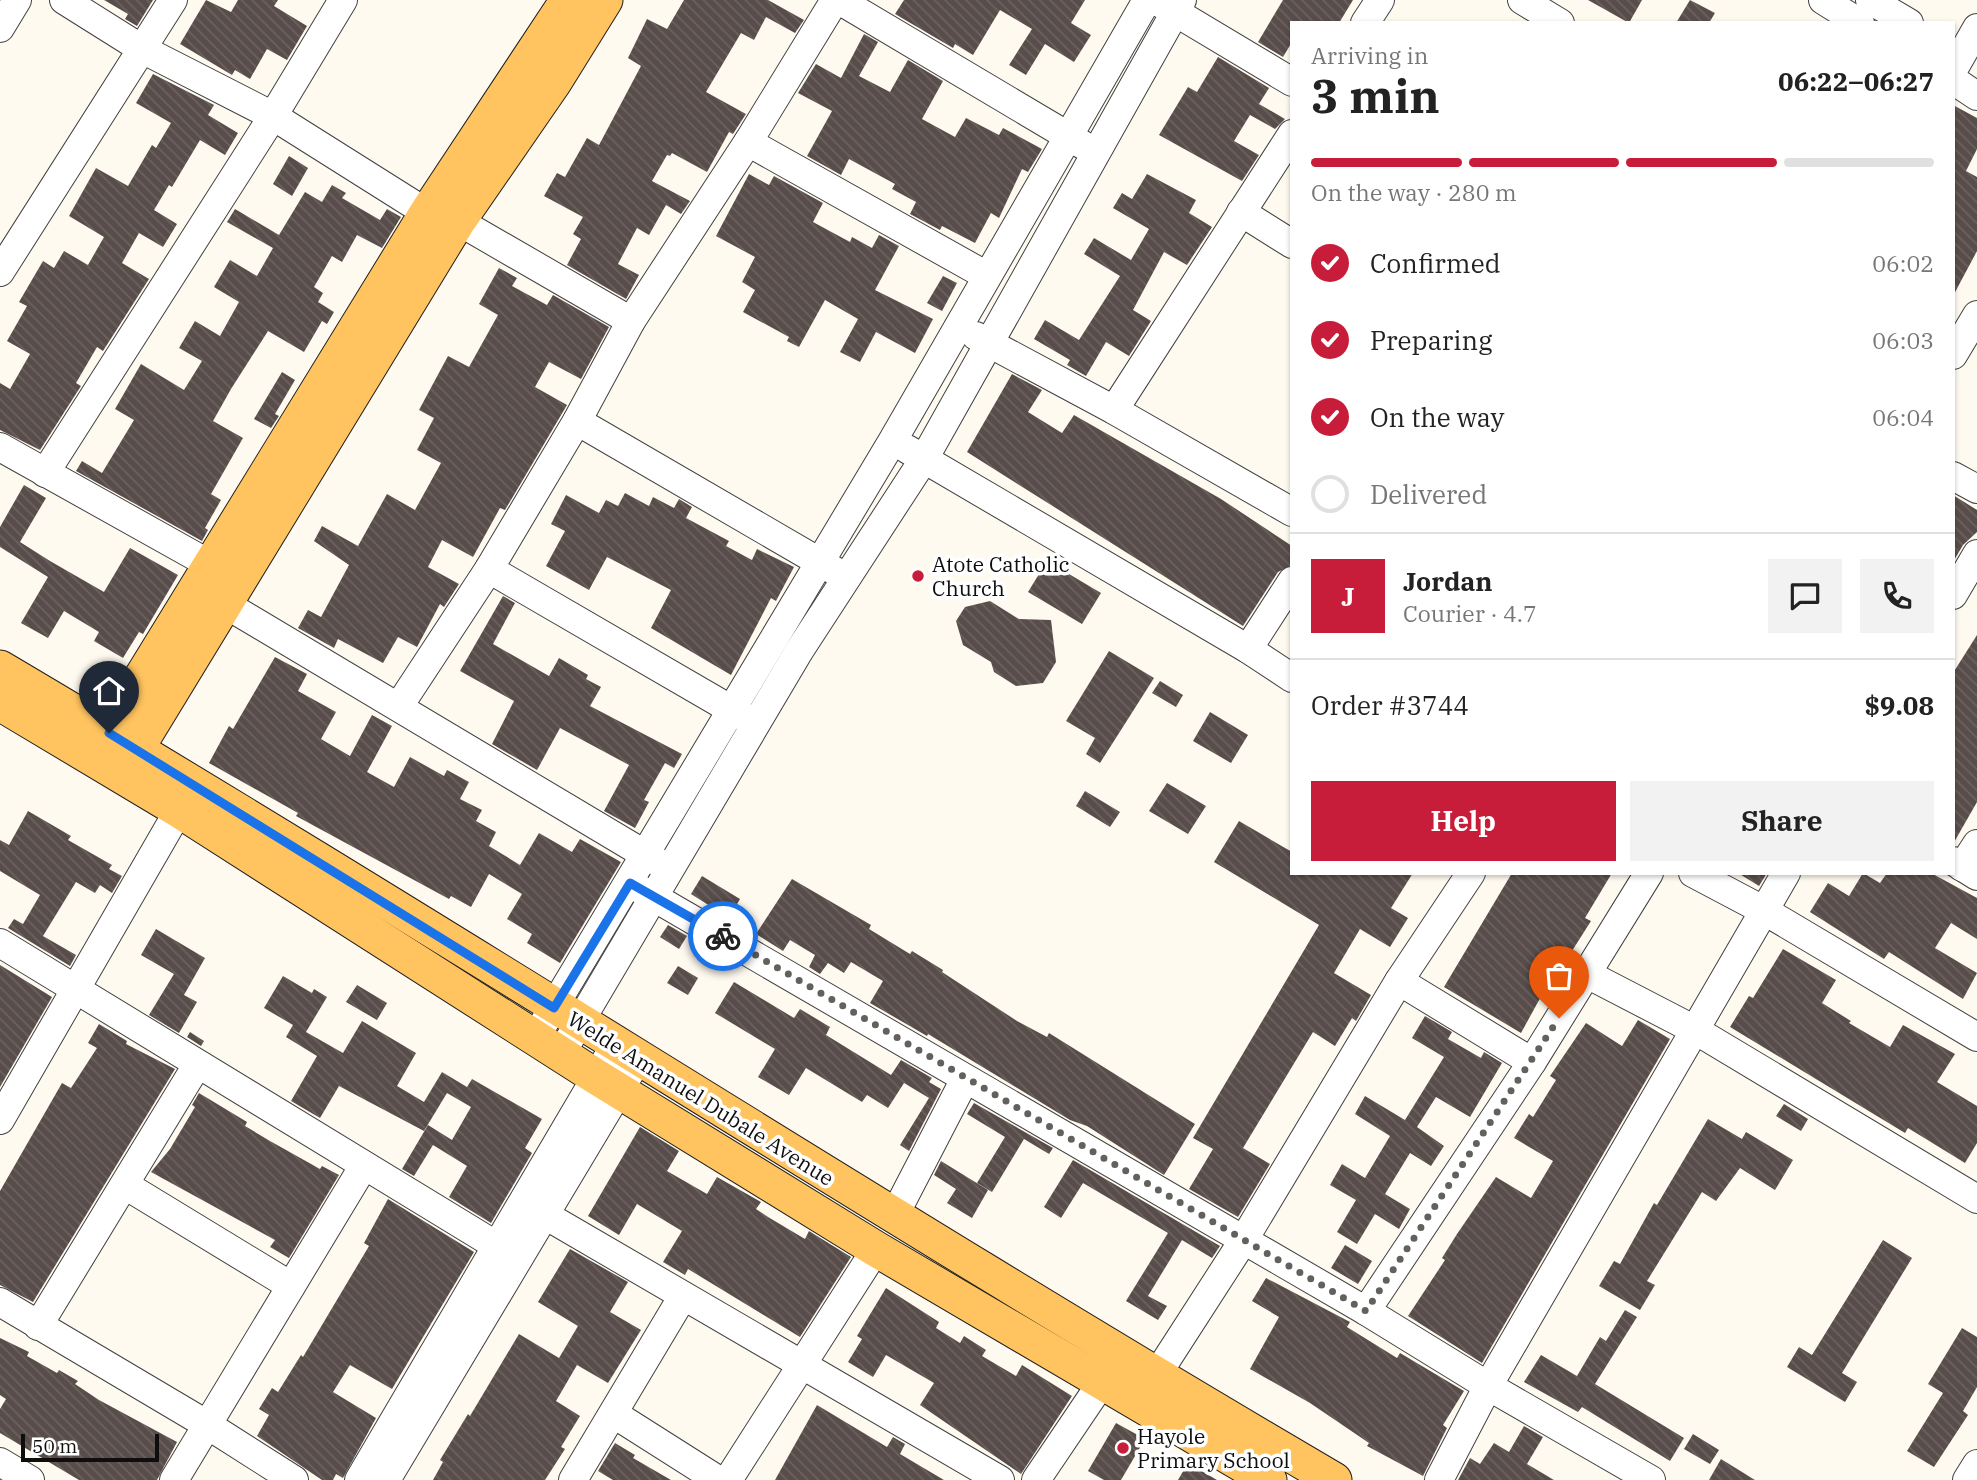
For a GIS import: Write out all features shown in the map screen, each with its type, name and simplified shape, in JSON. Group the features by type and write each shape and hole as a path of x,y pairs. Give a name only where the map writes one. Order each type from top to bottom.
{"main road":[{"path":"115,754 225,604 442,217 568,0"},
{"path":"115,754 211,565 442,217 554,82 605,0"},
{"name":"Welde Amanuel Dubale Avenue","path":"0,668 115,754 566,1015 894,1216 1147,1390 1334,1480"},
{"path":"0,702 115,754 179,810 606,1083 876,1249 1112,1368"},
{"path":"1147,1390 1269,1480"}],"street":[{"path":"0,28 17,0"},
{"path":"64,0 142,49 273,116 442,217 631,321"},
{"path":"0,272 173,0"},
{"path":"45,473 273,116 343,0"},
{"path":"399,706 489,569 577,421 631,321 837,0 1095,153"},
{"path":"548,1046 658,862 730,708 893,440 1147,0"},
{"path":"1366,21 1380,0"},
{"path":"1522,0 1557,21"},
{"path":"1870,0 1906,21"},
{"path":"658,862 756,724 924,459 1095,153 1170,4 1290,81"},
{"path":"1822,6 1856,21"},
{"path":"1961,59 1977,28"},
{"path":"1955,81 1977,96"},
{"path":"1114,410 1290,137"},
{"path":"748,142 987,276"},
{"path":"1241,212 1290,243"},
{"path":"1955,352 1977,315"},
{"path":"958,327 1114,410 1290,511"},
{"path":"577,421 848,578"},
{"path":"893,440 1248,649 1290,677"},
{"path":"0,447 211,565"},
{"path":"1955,477 1977,489"},
{"path":"1955,591 1977,554"},
{"path":"489,569 756,724"},
{"path":"1248,649 1290,585"},
{"path":"225,604 658,862"},
{"path":"0,1120 179,810"},
{"path":"1147,1390 1242,1241 1399,981 1470,875"},
{"path":"1366,1311 1532,1062 1648,875"},
{"path":"1697,875 1763,910 1977,1037"},
{"path":"1439,1480 1488,1386 1785,875"},
{"path":"642,890 1651,1480"},
{"path":"0,943 363,1167 497,1246"},
{"path":"1587,974 1695,1030 1977,1199"},
{"path":"1399,981 1532,1062"},
{"path":"359,1480 497,1246 626,1052"},
{"path":"38,1326 197,1065"},
{"path":"894,1216 965,1079"},
{"path":"386,1480 545,1215 606,1083"},
{"path":"174,1480 363,1167"},
{"path":"125,1185 291,1286"},
{"path":"545,1215 1000,1480"},
{"path":"728,1480 876,1249"},
{"path":"573,1480 683,1296"},
{"path":"0,1302 206,1424 294,1480"},
{"path":"1036,1480 1112,1368"},
{"path":"614,1414 718,1480"},
{"path":"0,1462 30,1480"},
{"path":"1967,1480 1977,1464"}],"building":[{"path":"104,0 153,0 137,26 125,19 128,14"},
{"path":"206,0 231,12 238,0 278,0 274,6 307,26 287,60 267,49 250,79 235,70 232,75 180,44"},
{"path":"684,0 768,0 804,20 795,33 766,17 754,40 741,33 706,92 746,114 733,134 729,132 707,172 672,153 667,155 652,181 690,201 681,214 666,205 649,235 637,228 618,264 639,275 626,299 567,265 581,239 573,234 583,217 544,196 557,173 565,177 587,138 599,145 641,66 628,58 647,19 667,29"},
{"path":"904,0 1085,0 1071,23 1091,35 1074,62 1045,44 1026,75 1009,65 1032,29 1000,10 973,55 955,44 953,48 895,14"},
{"path":"1283,0 1353,0 1340,21 1290,21 1290,45 1283,57 1258,42"},
{"path":"1588,0 1642,0 1630,21"},
{"path":"1690,0 1715,13 1710,21 1677,21"},
{"path":"864,34 878,42 859,76 890,92 908,60 943,81 922,119 955,137 966,118 999,135 1003,128 1042,149 1028,172 1022,169 999,218 991,213 975,243 942,226 940,230 910,214 916,202 892,189 895,184 849,159 841,175 807,156 832,111 798,93 816,64 841,78"},
{"path":"1218,57 1269,88 1259,104 1285,119 1275,129 1250,115 1234,141 1259,155 1242,181 1159,135 1188,87 1197,92"},
{"path":"153,74 214,105 208,115 238,133 225,155 200,140 172,187 169,185 154,210 177,224 163,247 139,233 122,263 149,279 103,351 97,347 76,383 81,386 40,450 0,430 0,383 10,389 30,354 7,341 27,306 19,302 43,261 54,268 64,251 88,265 104,237 69,216 96,168 128,186 152,145 156,148 171,123 136,103"},
{"path":"1955,106 1977,118 1977,149 1966,171 1977,177 1977,251 1955,292"},
{"path":"289,156 308,168 292,196 273,184"},
{"path":"749,174 769,185 774,176 823,203 813,222 850,242 852,237 872,248 879,235 899,246 875,290 933,319 915,353 876,332 860,362 840,352 858,319 825,300 799,347 787,341 789,337 743,312 755,290 742,282 755,257 716,236"},
{"path":"1147,174 1196,200 1189,213 1212,227 1187,265 1164,252 1133,310 1151,321 1129,356 1106,342 1086,376 1067,365 1070,360 1034,339 1045,320 1079,340 1120,276 1084,254 1094,238 1131,260 1149,229 1113,208 1122,193 1132,199"},
{"path":"332,185 346,193 342,198 380,220 387,209 401,217 382,248 357,235 342,262 332,256 314,287 323,293 318,302 334,312 327,324 322,321 304,352 268,331 231,389 213,421 243,438 211,494 221,500 205,528 208,530 202,541 76,471 82,461 102,473 134,420 115,409 141,364 184,390 202,361 179,348 195,321 220,336 239,302 214,287 230,260 257,276 273,248 227,222 235,209 279,235 305,192 322,202"},
{"path":"499,268 517,278 512,286 547,305 553,295 609,327 581,379 549,362 535,387 567,405 505,510 500,508 473,557 442,540 428,567 459,584 444,607 440,604 417,647 398,637 383,663 338,639 334,648 298,628 308,610 321,617 349,565 314,541 322,526 358,546 387,494 415,510 441,463 417,450 434,418 419,410 448,356 469,367 498,315 479,304"},
{"path":"943,276 957,283 942,311 927,303"},
{"path":"282,372 295,380 275,414 279,416 271,428 254,419"},
{"path":"1012,374 1042,390 1028,412 1062,433 1074,415 1221,499 1290,545 1290,566 1278,572 1243,626 967,452"},
{"path":"24,485 46,498 20,542 50,561 104,592 130,548 178,575 143,634 139,632 123,658 94,641 99,632 64,611 48,638 21,623 48,577 0,547 0,527"},
{"path":"625,493 649,506 653,497 674,508 679,499 692,507 686,518 729,541 726,546 752,560 757,549 794,567 776,601 771,598 731,675 651,628 671,590 607,557 589,590 546,566 565,531 551,524 566,495 599,513 606,500 618,506"},
{"path":"1955,496 1977,510 1977,532 1963,545 1955,559"},
{"path":"1047,561 1101,593 1082,624 1028,592"},
{"path":"503,596 515,603 493,644 549,676 559,658 588,675 586,679 601,687 590,706 682,754 674,768 665,763 644,800 649,802 635,828 604,811 629,765 560,728 537,770 492,744 514,701 460,671"},
{"path":"990,601 1019,619 1051,620 1056,662 1043,683 1016,686 994,672 991,662 963,645 956,621 965,607"},
{"path":"1977,635 1977,802 1955,840 1955,670"},
{"path":"1109,651 1154,678 1100,763 1086,754 1095,738 1066,721"},
{"path":"275,657 307,674 298,691 336,712 321,739 350,756 372,715 392,726 367,772 394,787 410,757 444,776 447,770 469,782 460,799 482,810 476,821 496,832 489,846 520,865 539,833 572,852 580,839 621,862 560,963 527,943 532,934 507,919 522,894 489,874 471,907 451,896 449,899 296,816 298,813 209,763 229,726 233,729"},
{"path":"1160,681 1183,695 1176,707 1152,693"},
{"path":"1210,712 1248,735 1231,763 1193,741"},
{"path":"1167,783 1206,806 1188,834 1149,811"},
{"path":"1085,791 1120,812 1110,827 1076,806"},
{"path":"28,811 71,836 68,840 112,865 109,869 122,876 112,893 100,885 95,893 76,882 43,936 76,955 70,966 8,928 14,919 23,924 40,895 0,871 0,840 9,845"},
{"path":"1239,821 1290,851 1290,875 1412,875 1391,908 1408,918 1390,947 1360,929 1334,973 1371,995 1356,1021 1352,1018 1335,1046 1313,1032 1243,1148 1270,1164 1238,1217 1189,1189 1213,1149 1193,1138 1319,925 1214,862"},
{"path":"1511,875 1611,875 1585,918 1591,921 1558,973 1555,971 1521,1033 1444,987"},
{"path":"1741,875 1766,875 1759,886"},
{"path":"1862,875 1880,883 1886,875 1935,875 1977,898 1977,939 1951,923 1935,948 1977,973 1963,999 1889,952 1884,959 1810,912 1828,883 1849,896"},
{"path":"702,876 740,899 729,918 691,894"},
{"path":"792,879 871,925 869,929 910,954 912,951 943,970 942,972 1017,1021 1047,1037 1049,1033 1195,1124 1164,1175 1087,1126 1070,1120 928,1034 927,1036 870,1003 883,981 851,962 844,973 828,963 820,974 809,967 815,955 790,940 783,951 756,934"},
{"path":"668,925 687,936 679,949 660,937"},
{"path":"156,929 205,958 184,995 197,1002 179,1033 149,1015 174,974 141,955"},
{"path":"1783,949 1836,980 1822,1003 1851,1021 1849,1023 1890,1047 1903,1025 1955,1054 1937,1082 1977,1106 1977,1143 1965,1163 1908,1128 1905,1133 1730,1027 1749,996 1753,998"},
{"path":"0,965 52,997 0,1087"},
{"path":"678,966 698,978 688,995 667,983"},
{"path":"283,976 312,993 314,989 327,997 306,1032 343,1053 362,1021 416,1053 397,1086 424,1102 442,1072 467,1087 472,1079 542,1119 525,1148 532,1153 491,1223 449,1197 467,1166 433,1145 414,1176 402,1169 428,1125 452,1140 471,1107 447,1093 424,1131 339,1086 320,1118 291,1101 317,1056 286,1037 293,1025 264,1008"},
{"path":"734,982 794,1018 800,1009 830,1027 826,1035 891,1075 901,1060 932,1078 929,1082 941,1089 909,1151 900,1145 929,1098 904,1083 888,1108 867,1095 862,1102 806,1068 789,1095 758,1077 775,1049 715,1013"},
{"path":"357,985 387,1003 377,1020 346,1002"},
{"path":"1425,1016 1452,1032 1448,1039 1481,1058 1484,1052 1502,1063 1470,1117 1436,1097 1417,1127 1444,1146 1431,1166 1410,1153 1385,1194 1410,1209 1399,1229 1375,1214 1357,1244 1337,1232 1356,1200 1330,1185 1342,1164 1365,1178 1390,1136 1355,1114 1365,1096 1405,1120 1444,1057 1412,1038"},
{"path":"1638,1020 1670,1039 1482,1363 1408,1316 1445,1260 1442,1258 1457,1234 1496,1177 1531,1198 1553,1161 1514,1138 1529,1114 1533,1117 1556,1080 1550,1076 1586,1023 1622,1046"},
{"path":"99,1024 127,1041 126,1044 175,1069 33,1302 0,1285 0,1191 62,1083 71,1088 97,1048 88,1043"},
{"path":"190,1032 204,1041 201,1046 187,1037"},
{"path":"199,1093 247,1122 245,1126 270,1141 320,1169 322,1166 339,1175 289,1258 270,1247 275,1240 151,1172 170,1149 195,1107 192,1105"},
{"path":"974,1103 1053,1148 1049,1154 1024,1139 992,1192 977,1183 1005,1137 967,1114"},
{"path":"1784,1104 1808,1119 1801,1131 1776,1116"},
{"path":"1708,1119 1742,1139 1746,1132 1793,1160 1775,1190 1740,1168 1716,1201 1702,1192 1647,1281 1655,1285 1640,1310 1599,1286 1614,1261 1620,1264 1654,1203 1657,1205"},
{"path":"640,1127 679,1151 667,1171 707,1194 717,1177 761,1202 756,1209 768,1217 805,1239 809,1231 851,1257 800,1337 688,1269 685,1275 663,1262 682,1231 637,1204 619,1235 588,1216"},
{"path":"1073,1160 1220,1246 1212,1258 1182,1240 1148,1296 1167,1306 1158,1320 1126,1301 1168,1233 1083,1183 1061,1218 1044,1207"},
{"path":"941,1161 988,1190 972,1218 947,1203 956,1189 934,1175"},
{"path":"388,1199 474,1252 392,1389 350,1365 333,1392 376,1418 343,1478 336,1474 333,1480 322,1480 257,1436 269,1415 259,1409 272,1388 278,1392 301,1355 303,1357 369,1246 364,1243"},
{"path":"1883,1240 1912,1258 1842,1373 1857,1382 1845,1402 1787,1367 1799,1347 1812,1355"},
{"path":"1345,1245 1372,1261 1358,1284 1331,1268"},
{"path":"570,1249 628,1282 610,1312 641,1330 608,1383 577,1365 556,1401 580,1416 561,1447 565,1449 545,1480 433,1480 443,1462 440,1460 519,1334 559,1358 578,1326 538,1302"},
{"path":"1266,1278 1350,1322 1347,1327 1397,1358 1400,1353 1464,1391 1443,1425 1447,1428 1423,1476 1367,1446 1369,1443 1310,1403 1250,1369 1279,1317 1252,1301"},
{"path":"886,1288 939,1322 936,1328 960,1343 964,1336 986,1350 982,1356 1016,1376 1022,1365 1072,1396 1021,1474 920,1405 934,1383 886,1355 873,1377 848,1362 862,1339 857,1336"},
{"path":"1625,1310 1637,1317 1595,1384 1684,1438 1670,1461 1582,1407 1578,1412 1524,1382 1541,1355 1577,1376 1600,1337 1606,1341"},
{"path":"1962,1328 1977,1337 1977,1387 1963,1411 1968,1415 1934,1467 1907,1451 1943,1393 1928,1384"},
{"path":"0,1338 29,1352 27,1356 57,1373 59,1370 78,1381 75,1384 99,1400 177,1442 157,1480 79,1480 0,1433 0,1409 6,1399 0,1395"},
{"path":"817,1405 887,1447 893,1437 905,1444 900,1454 944,1480 775,1480"},
{"path":"1116,1423 1145,1439 1121,1480 1104,1480 1088,1471"},
{"path":"1524,1426 1543,1437 1527,1464 1554,1480 1458,1480 1470,1458 1480,1464 1494,1443 1509,1452"},
{"path":"1693,1434 1719,1450 1710,1464 1684,1449"},
{"path":"615,1443 635,1455 633,1458 671,1480 613,1480 598,1471"},
{"path":"1721,1459 1755,1480 1709,1480"},
{"path":"1188,1463 1217,1480 1178,1480"}],"way so far":[{"path":"723,936 1366,1311 1559,1018"}],"place":[{"name":"Atote Catholic Church","path":"918,576"},
{"name":"Hayole Primary School","path":"1123,1448"}],"route":[{"path":"109,733 554,1008 630,883 723,936"}]}
